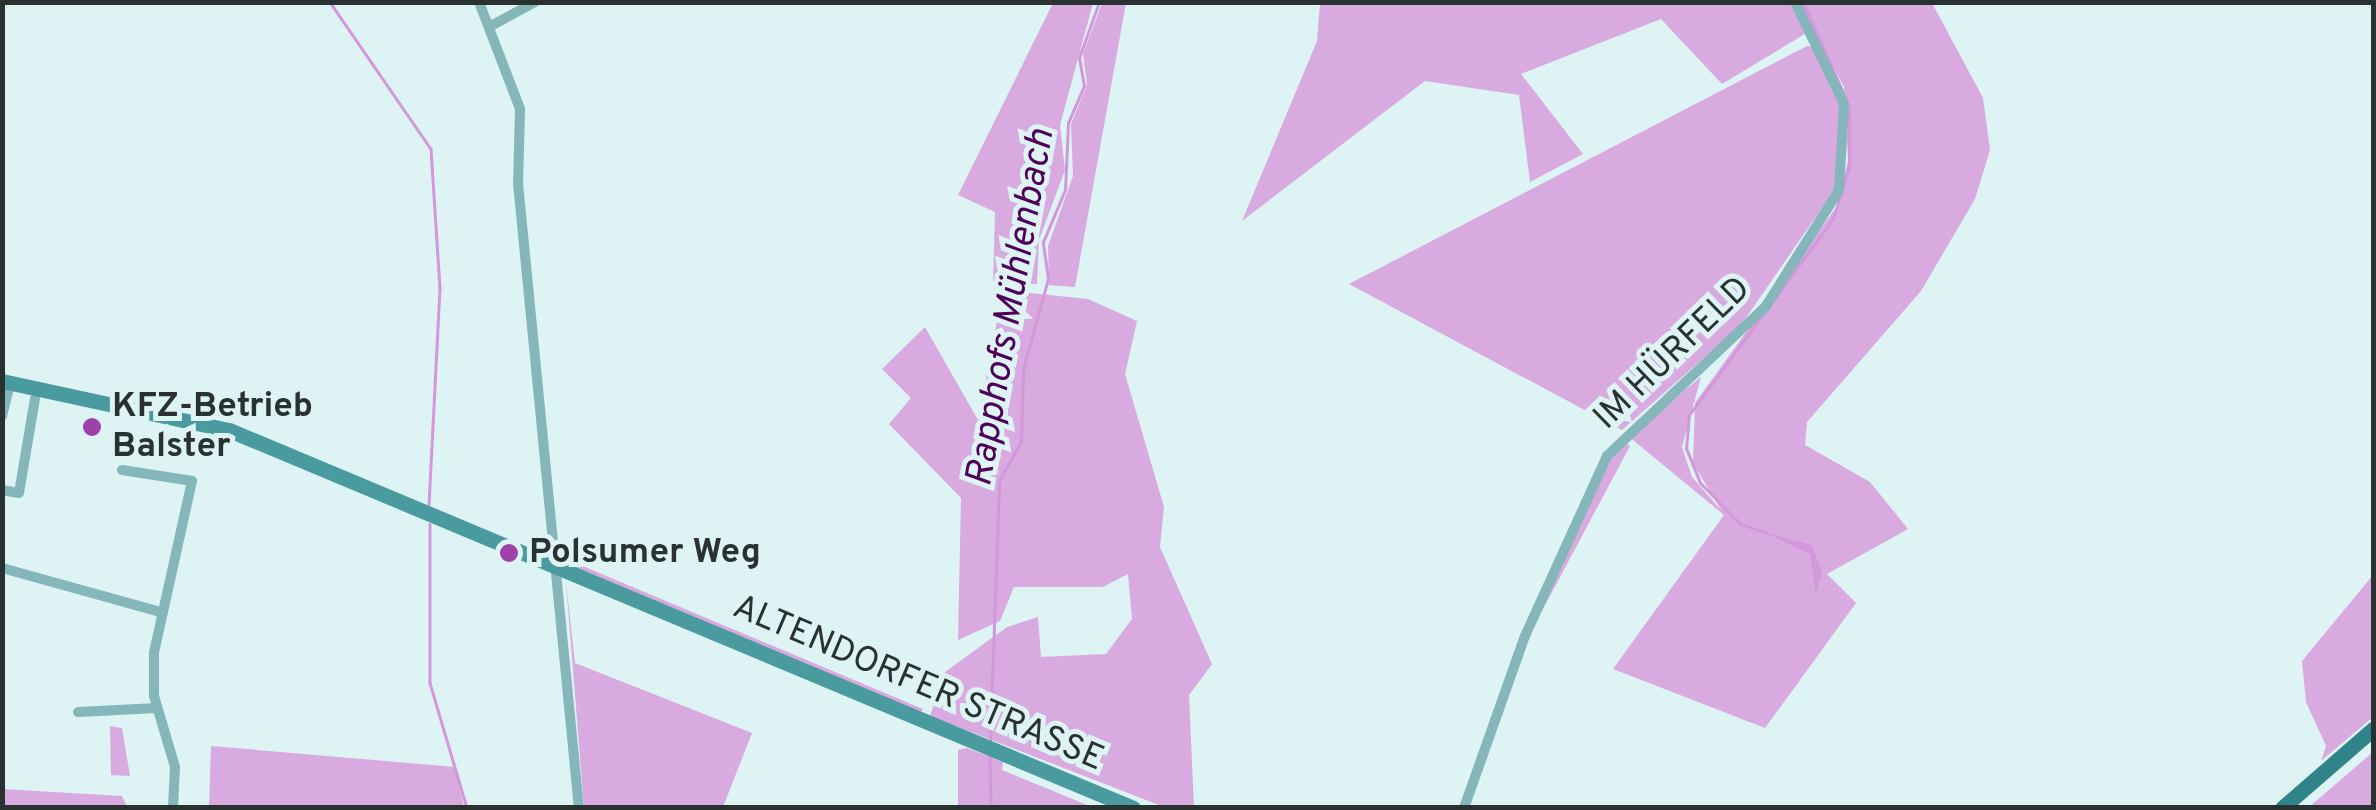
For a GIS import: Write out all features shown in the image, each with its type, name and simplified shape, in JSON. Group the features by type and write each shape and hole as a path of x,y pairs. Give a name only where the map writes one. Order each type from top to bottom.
{"main road":[{"path":"2282,808 2374,728"}],"street":[{"path":"479,2 520,109 518,183 580,808"},
{"path":"489,27 534,2"},
{"name":"IM HÜRFELD","path":"1464,808 1525,636 1606,456 1766,306 1839,190 1844,104 1794,2"},
{"path":"2,416 7,381"},
{"name":"ALTENDORFER STRASSE","path":"7,381 214,425 1133,808"},
{"path":"2,490 19,493 35,398"},
{"path":"122,470 192,480 161,612 157,708 175,767 173,808"},
{"path":"2,568 161,612"},
{"path":"78,712 157,708"}],"shaded area":[{"path":"1053,3 1093,3 1060,125 1065,170 1039,240 1037,284 993,282 995,212 958,195"},
{"path":"1102,3 1126,3 1075,287 1049,285 1048,246 1073,176 1071,124 1087,85 1083,54"},
{"path":"1320,3 1792,3 1808,32 1722,84 1661,19 1521,74 1583,154 1530,182 1519,95 1425,81 1242,221 1317,41"},
{"path":"1799,3 1932,3 1983,98 1990,150 1975,199 1921,291 1807,422 1805,445 1870,482 1908,529 1827,574 1856,603 1765,728 1613,669 1724,515 1628,436 1701,377 1682,447 1692,477 1721,510 1693,463 1695,403 1837,206 1848,161 1844,87"},
{"path":"1807,46 1819,48 1841,108 1835,189 1741,325 1622,430 1349,284"},
{"path":"1003,290 1088,299 1137,321 1125,374 1164,507 1160,547 1212,664 1189,695 1194,807 1164,807 930,716 945,672 1007,627 1038,617 1041,657 1106,654 1132,619 1128,574 1103,587 1014,587 1000,621 958,640 961,498 889,424 911,398 882,369 925,327 978,420"},
{"path":"1624,442 1630,446 1528,637 1608,461"},
{"path":"1766,533 1812,545 1822,573 1816,593 1810,554"},
{"path":"566,559 923,709 921,712 568,564"},
{"path":"2373,575 2373,717 2321,761 2326,746 2306,702 2302,661"},
{"path":"566,582 575,663 752,733 723,807 584,807"},
{"path":"110,726 122,728 130,776 111,775"},
{"path":"211,746 455,767 464,807 209,807"},
{"path":"967,748 1003,762 1002,770 1092,807 958,807 958,750"},
{"path":"2373,752 2373,807 2309,807"},
{"path":"3,789 122,796 127,807 3,807"}],"waterway":[{"path":"330,2 431,149 440,288 429,504"},
{"name":"Rapphofs Mühlenbach","path":"990,741 999,481 1021,442 1023,369 1048,279 1043,242 1065,190 1068,123 1084,86 1079,58 1099,2"},
{"path":"1803,2 1847,101"},
{"path":"1766,533 1740,524 1700,483 1686,449 1689,415 1833,219 1849,167 1849,108"},
{"path":"430,524 430,683 467,808"},
{"name":"Rapphofs Mühlenbach","path":"990,754 991,808"}],"place":[{"name":"KFZ-Betrieb Balster","path":"92,427"},
{"name":"Polsumer Weg","path":"509,553"}]}
